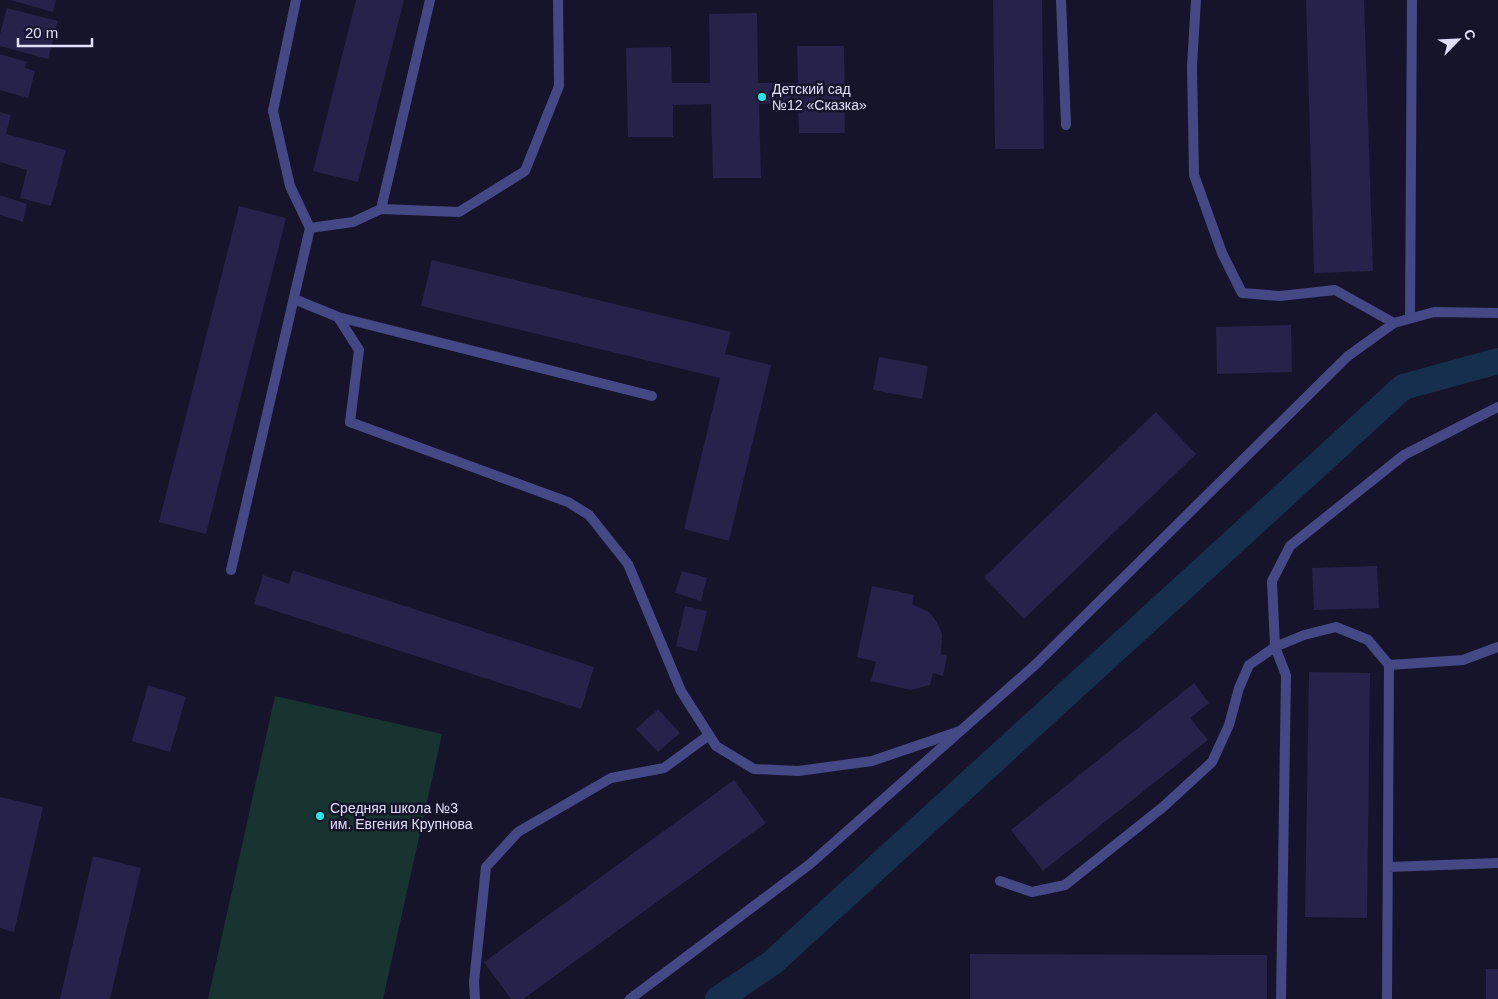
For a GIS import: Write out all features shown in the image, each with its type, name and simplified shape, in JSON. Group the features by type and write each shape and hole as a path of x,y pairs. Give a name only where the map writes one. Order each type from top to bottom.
{"street":[{"path":"230,570 310,228 290,186 273,111 296,0"},
{"path":"381,209 430,0"},
{"path":"310,228 354,222 381,209 459,212 525,171 559,86 558,0"},
{"path":"1061,0 1066,125"},
{"path":"1196,0 1192,66 1194,175 1222,254 1242,293 1280,296 1335,290 1394,322"},
{"path":"1410,318 1412,0"},
{"path":"294,299 338,318 652,396"},
{"path":"630,999 810,864 1034,665 1348,356 1394,322 1434,312 1498,313"},
{"path":"338,318 360,350 350,422 568,502 589,515 628,564 681,691 716,746 754,769 798,772 872,761 961,730"},
{"path":"1281,999 1286,675 1275,647 1272,581 1290,546 1404,455 1498,407"},
{"path":"1000,881 1032,892 1065,885 1163,808 1212,762 1230,725 1239,688 1249,665 1275,647 1304,635 1336,627 1368,640 1389,665 1387,999"},
{"path":"1389,665 1463,660 1498,647"},
{"path":"475,999 474,982 486,867 518,832 611,778 664,768 709,735"},
{"path":"1388,868 1498,863"}],"green space":[{"path":"275,696 442,734 383,999 208,999"}],"building":[{"path":"10,0 56,0 53,12"},
{"path":"356,0 404,0 358,182 313,171"},
{"path":"993,0 1042,0 1044,149 995,149"},
{"path":"1306,0 1364,0 1373,271 1314,273"},
{"path":"7,8 58,21 48,59 0,46 0,34"},
{"path":"757,13 758,83 798,83 797,46 844,46 845,133 799,133 798,103 759,104 761,178 713,178 711,104 673,105 673,137 628,137 626,48 671,47 672,83 710,83 709,14"},
{"path":"0,54 27,62 25,68 35,71 28,98 0,90"},
{"path":"0,112 11,115 6,134 66,150 51,206 20,198 27,170 0,162"},
{"path":"0,195 27,204 23,222 0,215"},
{"path":"239,206 286,218 206,534 159,522"},
{"path":"432,260 731,332 725,354 771,365 729,541 684,529 720,378 421,306"},
{"path":"1291,325 1292,372 1217,374 1216,327"},
{"path":"879,357 928,366 922,399 873,390"},
{"path":"1156,412 1196,454 1024,619 984,577"},
{"path":"1377,566 1379,608 1314,610 1312,568"},
{"path":"293,570 594,667 581,709 254,604 263,575 289,584"},
{"path":"682,571 707,578 701,601 675,593"},
{"path":"872,586 914,595 912,604 929,612 937,622 942,634 941,654 947,656 943,676 933,673 930,685 911,690 871,681 876,662 857,657"},
{"path":"685,606 707,611 697,652 676,646"},
{"path":"1309,672 1370,673 1367,918 1305,917"},
{"path":"1194,683 1209,703 1190,718 1208,740 1043,871 1011,830"},
{"path":"148,685 186,697 170,752 132,741"},
{"path":"658,709 680,733 658,752 636,729"},
{"path":"734,780 766,823 523,999 511,999 484,962"},
{"path":"0,797 43,807 14,932 0,928"},
{"path":"93,856 141,868 110,999 60,999"},
{"path":"970,954 1267,955 1267,999 970,999"},
{"path":"1486,969 1498,969 1498,999 1486,999"}],"waterway":[{"path":"718,999 772,963 1403,387 1498,361"}],"place":[{"name":"Детский сад №12 «Сказка»","path":"762,97"},
{"name":"Средняя школа №3 им. Евгения Крупнова","path":"320,816"}]}
